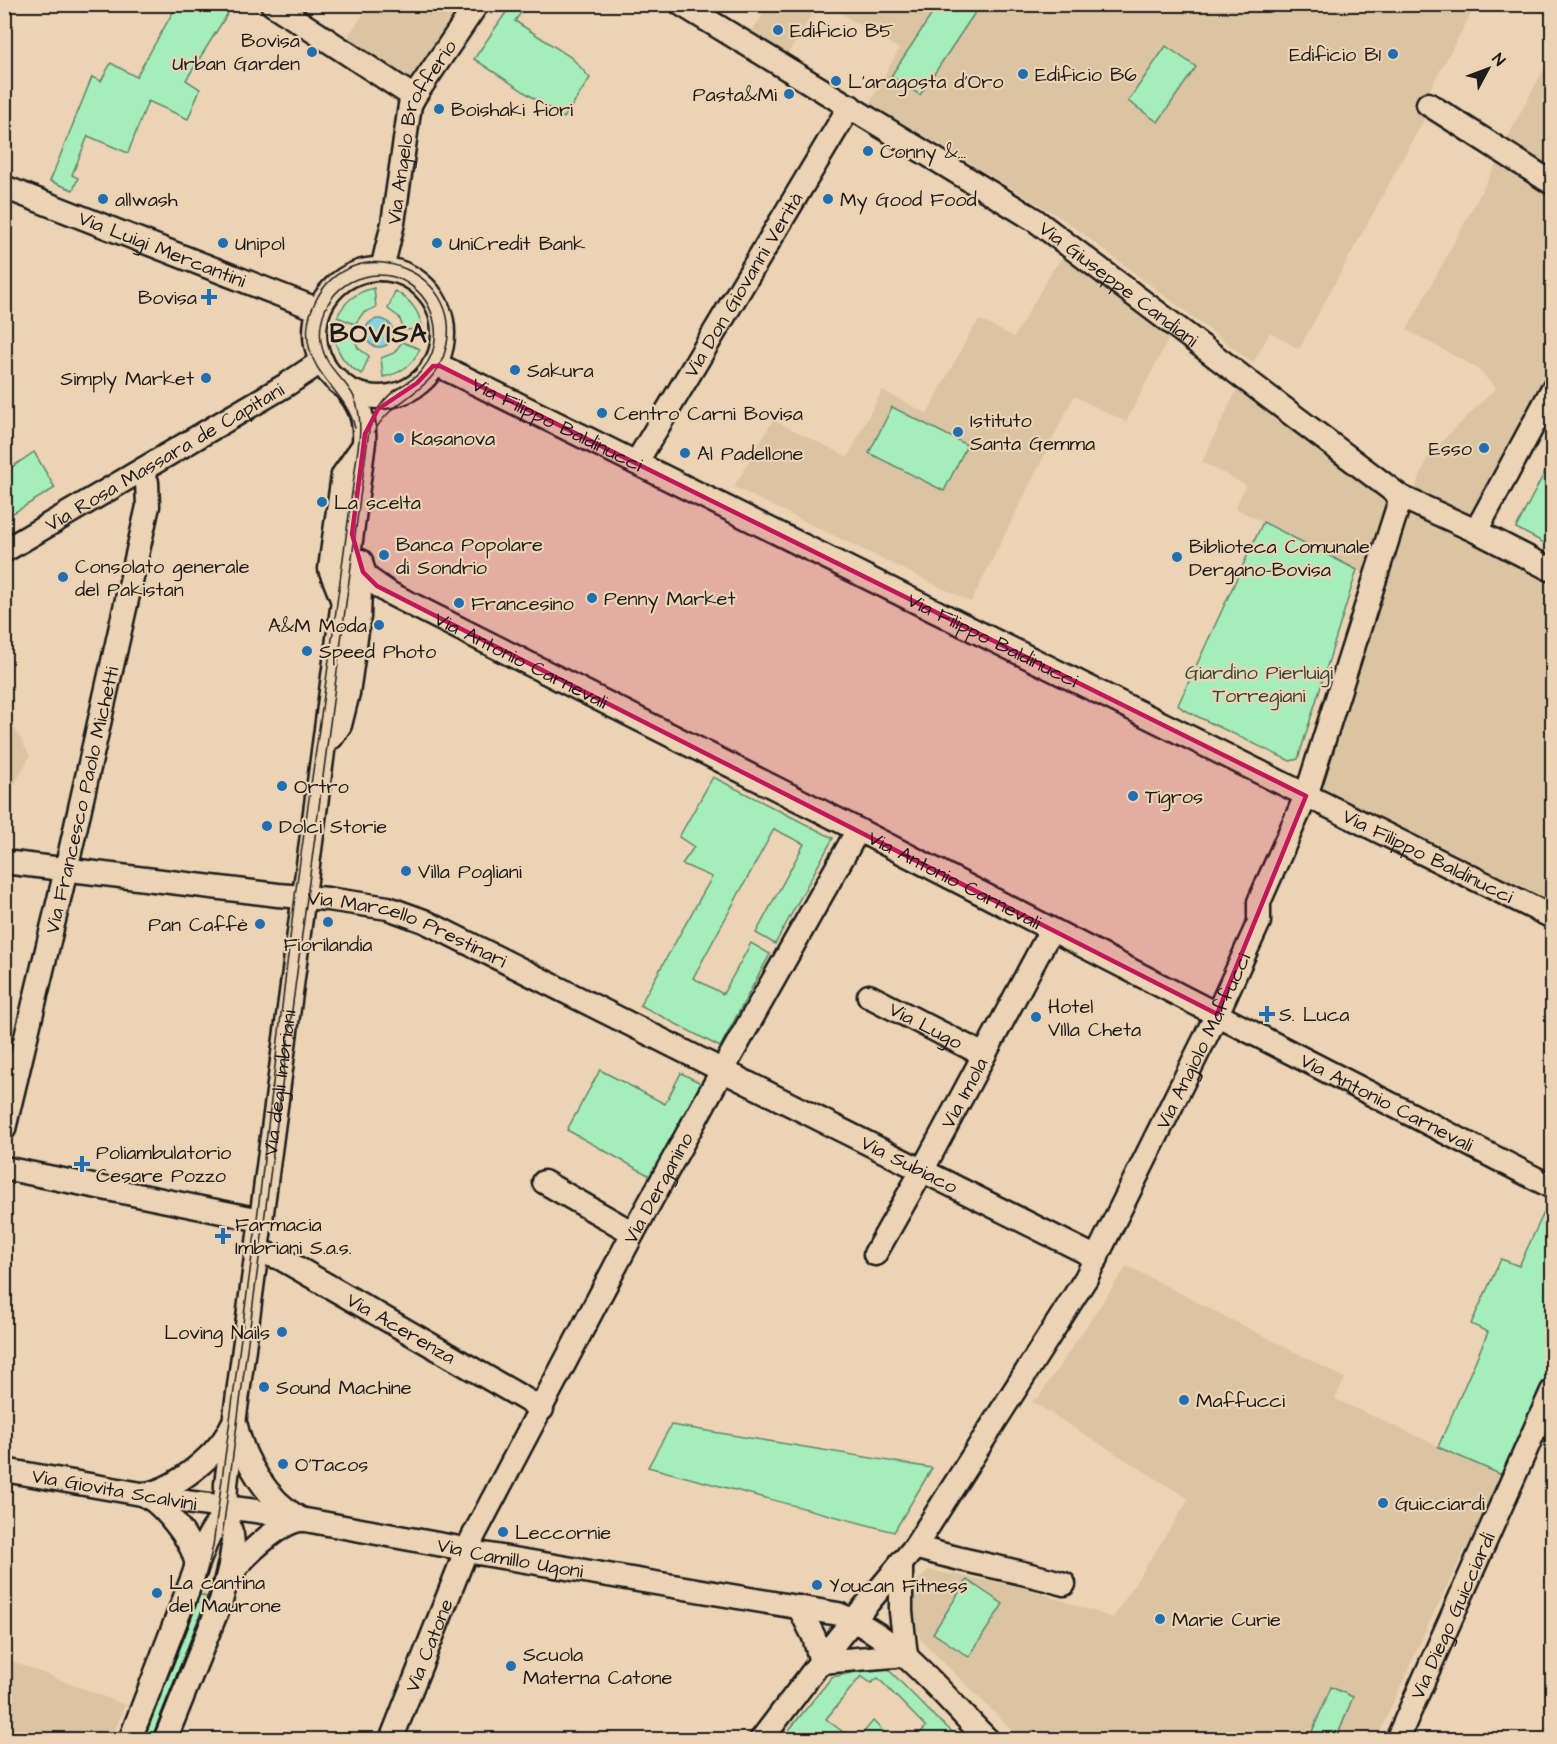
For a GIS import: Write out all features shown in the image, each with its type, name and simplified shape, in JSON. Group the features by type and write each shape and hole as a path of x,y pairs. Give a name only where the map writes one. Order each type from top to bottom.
{"street":[{"path":"272,4 414,97"},
{"name":"Via Angelo Brofferio","path":"382,269 393,223 409,113 414,97 477,4"},
{"name":"Via Giuseppe Candiani","path":"681,4 1035,220 1401,497 1476,531 1552,570"},
{"path":"1428,104 1552,183"},
{"name":"Via Don Giovanni Verità","path":"636,463 850,106"},
{"name":"Via Luigi Mercantini","path":"4,187 319,310"},
{"path":"382,269 402,273 429,294 440,315 442,336 438,355 426,375 407,390 385,396 370,396 352,390 336,380 322,361 315,339 316,319 331,290 340,282 360,272 382,269"},
{"name":"Via Rosa Massara de Capitani","path":"4,551 286,386 322,361"},
{"name":"Via Filippo Baldinucci","path":"433,366 440,366 1552,917"},
{"name":"Via degli Imbriani","path":"336,380 352,395 359,407 364,425 364,442 360,453 343,476 334,536 330,569 341,594 342,605"},
{"name":"Via degli Imbriani","path":"130,1740 209,1536 222,1517 225,1507 226,1484 364,442 368,425 378,409 387,400 407,390"},
{"path":"1476,531 1552,390"},
{"name":"Via Francesco Paolo Michetti","path":"4,1130 66,870 148,506 147,482 141,471"},
{"name":"Via Angiolo Maffucci","path":"768,1737 821,1662 908,1555 1086,1278 1217,1014 1258,922 1259,903 1306,796 1401,497"},
{"name":"Via degli Imbriani","path":"322,757 327,743 340,724 347,699 358,625 362,566 353,543 352,531"},
{"name":"Via Antonio Carnevali","path":"362,566 366,577 389,593 858,830 1552,1186"},
{"name":"Via Derganino","path":"466,1551 633,1233 858,830"},
{"name":"Via Marcello Prestinari","path":"4,862 388,908 424,921 722,1071"},
{"name":"Via Imola","path":"875,1254 1051,930"},
{"name":"Via Lugo","path":"869,996 984,1055"},
{"name":"Via Subiaco","path":"722,1071 1096,1258"},
{"path":"4,1168 261,1220"},
{"path":"544,1182 633,1233"},
{"name":"Via Acerenza","path":"257,1251 280,1258 542,1409"},
{"name":"Via Diego Guicciardi","path":"1397,1740 1552,1391"},
{"name":"Via degli Imbriani","path":"141,1494 151,1494 171,1484 207,1458 219,1447 228,1433 236,1410"},
{"name":"Via degli Imbriani","path":"236,1410 236,1425 240,1439 258,1476 284,1508 306,1520"},
{"name":"Via Giovita Scalvini","path":"4,1470 225,1507"},
{"path":"141,1494 157,1503 180,1532 194,1555 195,1572"},
{"name":"Via degli Imbriani","path":"225,1507 234,1545 225,1587"},
{"name":"Via Camillo Ugoni","path":"225,1507 454,1546 466,1551 838,1614 874,1631 906,1655 988,1740"},
{"name":"Via degli Imbriani","path":"165,1740 225,1587 236,1566 290,1522 306,1520"},
{"name":"Via Catone","path":"391,1740 466,1551"},
{"path":"798,1607 814,1637 821,1662 906,1655 901,1612 908,1555 948,1557 1031,1574 1064,1584"}],"highlighted area":[{"path":"433,366 440,366 1306,796 1217,1014 377,586 363,572 352,534 365,434 378,409 417,383"}],"shaded area":[{"path":"370,5 476,5 407,92 340,48"},
{"name":"Edificio B5","path":"769,5 818,5 787,55 751,33"},
{"path":"827,5 1476,5 1419,109 1427,114 1299,349 1270,332 1253,363 1066,221 870,103 899,49"},
{"path":"1552,54 1552,387 1476,530 1552,570 1552,916 1306,796 1410,501 1429,454 1496,388 1477,368 1407,330 1499,159 1497,157"},
{"name":"Istituto Santa Gemma","path":"1064,256 1171,334 1126,422 1074,396 971,602 734,487 773,420 848,457 882,390 927,414 971,331 980,320 1014,337 1052,271"},
{"path":"1243,377 1400,497 1374,578 1235,508 1246,485 1202,462"},
{"path":"5,712 30,756 4,801"},
{"path":"1127,1266 1345,1378 1335,1399 1502,1475 1425,1631 1377,1739 1021,1739 920,1639 913,1605 915,1585 928,1570 1022,1587 1113,1618 1189,1499 1031,1401 1038,1398"},
{"path":"4,1658 125,1705 111,1739 5,1739"}],"green space":[{"path":"177,5 233,5 186,80 200,89 188,119 148,101 128,153 88,136 72,175 78,178 73,190 50,181 92,77 101,81 111,63 136,77"},
{"path":"511,5 526,5 515,21 572,58 590,78 564,118 474,59"},
{"path":"938,5 980,5 920,95 891,76"},
{"path":"1166,46 1196,67 1158,122 1128,101"},
{"path":"374,288 376,307 363,313 355,324 337,317 352,298"},
{"path":"395,291 406,298 413,307 423,329 404,330 399,317 388,309"},
{"path":"353,335 358,348 369,356 362,374 344,359 334,337"},
{"path":"402,342 420,349 405,368 383,377 381,358 394,353"},
{"path":"892,407 967,445 944,491 869,453"},
{"path":"34,452 55,488 5,518 5,472"},
{"path":"1552,458 1552,547 1516,528"},
{"name":"Giardino Pierluigi Torregiani","path":"1263,522 1357,570 1298,759 1290,761 1178,705"},
{"path":"713,777 833,838 775,944 756,933 804,844 774,829 693,978 723,994 751,943 770,954 720,1047 640,1005 712,877 682,864 694,847 679,837"},
{"path":"600,1070 665,1104 681,1073 701,1083 650,1176 567,1130"},
{"path":"1548,1204 1552,1206 1552,1364 1502,1475 1438,1447 1488,1332 1471,1324 1501,1259 1519,1266"},
{"path":"671,1425 932,1468 894,1532 648,1467"},
{"path":"967,1580 1003,1604 969,1657 933,1633"},
{"path":"196,1593 212,1599 157,1739 137,1740"},
{"path":"885,1666 936,1718 961,1739 914,1739 926,1727 878,1678 871,1683 861,1676 826,1719 852,1739 792,1738 789,1730 832,1677"},
{"path":"1331,1687 1353,1697 1336,1739 1309,1739"},
{"path":"873,1721 891,1739 858,1739"}],"water":[{"path":"379,319 389,323 393,333 389,343 379,347 369,343 365,333 369,323"}],"tram line":[{"path":"355,428 345,404 316,365 311,354 307,336 310,316 315,302 331,279 353,266 377,263 401,267 423,279 439,297 448,320 446,348 441,363 433,375 393,409 374,432"},
{"path":"142,1740 191,1620 213,1546 257,1219 295,896 359,441 360,418 356,402 348,387 327,360 322,348 321,322 325,310 340,289 364,277 386,276 407,283 425,301 434,324 434,348 420,373 384,400 369,430 221,1545 210,1590 151,1740"}],"place":[{"name":"Edificio B5","path":"778,30"},
{"name":"Bovisa Urban Garden","path":"312,52"},
{"name":"Edificio B1","path":"1393,54"},
{"name":"Edificio B6","path":"1023,74"},
{"name":"L'aragosta d'Oro","path":"836,81"},
{"name":"Pasta&Mi","path":"789,94"},
{"name":"Boishaki fiori","path":"439,109"},
{"name":"Conny &…","path":"868,151"},
{"name":"allwash","path":"103,199"},
{"name":"My Good Food","path":"828,199"},
{"name":"Unipol","path":"223,243"},
{"name":"UniCredit Bank","path":"437,243"},
{"name":"Bovisa","path":"209,297"},
{"name":"Sakura","path":"515,370"},
{"name":"Simply Market","path":"206,378"},
{"name":"Centro Carni Bovisa","path":"602,413"},
{"name":"Istituto Santa Gemma","path":"958,432"},
{"name":"Kasanova","path":"399,438"},
{"name":"Esso","path":"1484,448"},
{"name":"Al Padellone","path":"685,453"},
{"name":"La scelta","path":"322,502"},
{"name":"Banca Popolare di Sondrio","path":"384,555"},
{"name":"Biblioteca Comunale Dergano-Bovisa","path":"1177,557"},
{"name":"Consolato generale del Pakistan","path":"63,577"},
{"name":"Penny Market","path":"592,598"},
{"name":"Francesino","path":"459,603"},
{"name":"A&M Moda","path":"379,625"},
{"name":"Speed Photo","path":"307,651"},
{"name":"Ortro","path":"282,786"},
{"name":"Tigros","path":"1133,796"},
{"name":"Dolci Storie","path":"267,826"},
{"name":"Villa Pogliani","path":"406,871"},
{"name":"Fiorilandia","path":"328,922"},
{"name":"Pan Caffè","path":"260,924"},
{"name":"S. Luca","path":"1267,1014"},
{"name":"Hotel VIlla Cheta","path":"1036,1017"},
{"name":"Poliambulatorio Cesare Pozzo","path":"82,1164"},
{"name":"Farmacia Imbriani S.a.s.","path":"223,1236"},
{"name":"Loving Nails","path":"282,1332"},
{"name":"Sound Machine","path":"264,1387"},
{"name":"Maffucci","path":"1184,1400"},
{"name":"O'Tacos","path":"283,1464"},
{"name":"Guicciardi","path":"1383,1503"},
{"name":"Leccornie","path":"503,1532"},
{"name":"Youcan Fitness","path":"817,1585"},
{"name":"La cantina del Maurone","path":"157,1593"},
{"name":"Marie Curie","path":"1160,1619"},
{"name":"Scuola Materna Catone","path":"511,1666"}],"district":[{"name":"BOVISA","path":"379,333"}]}
